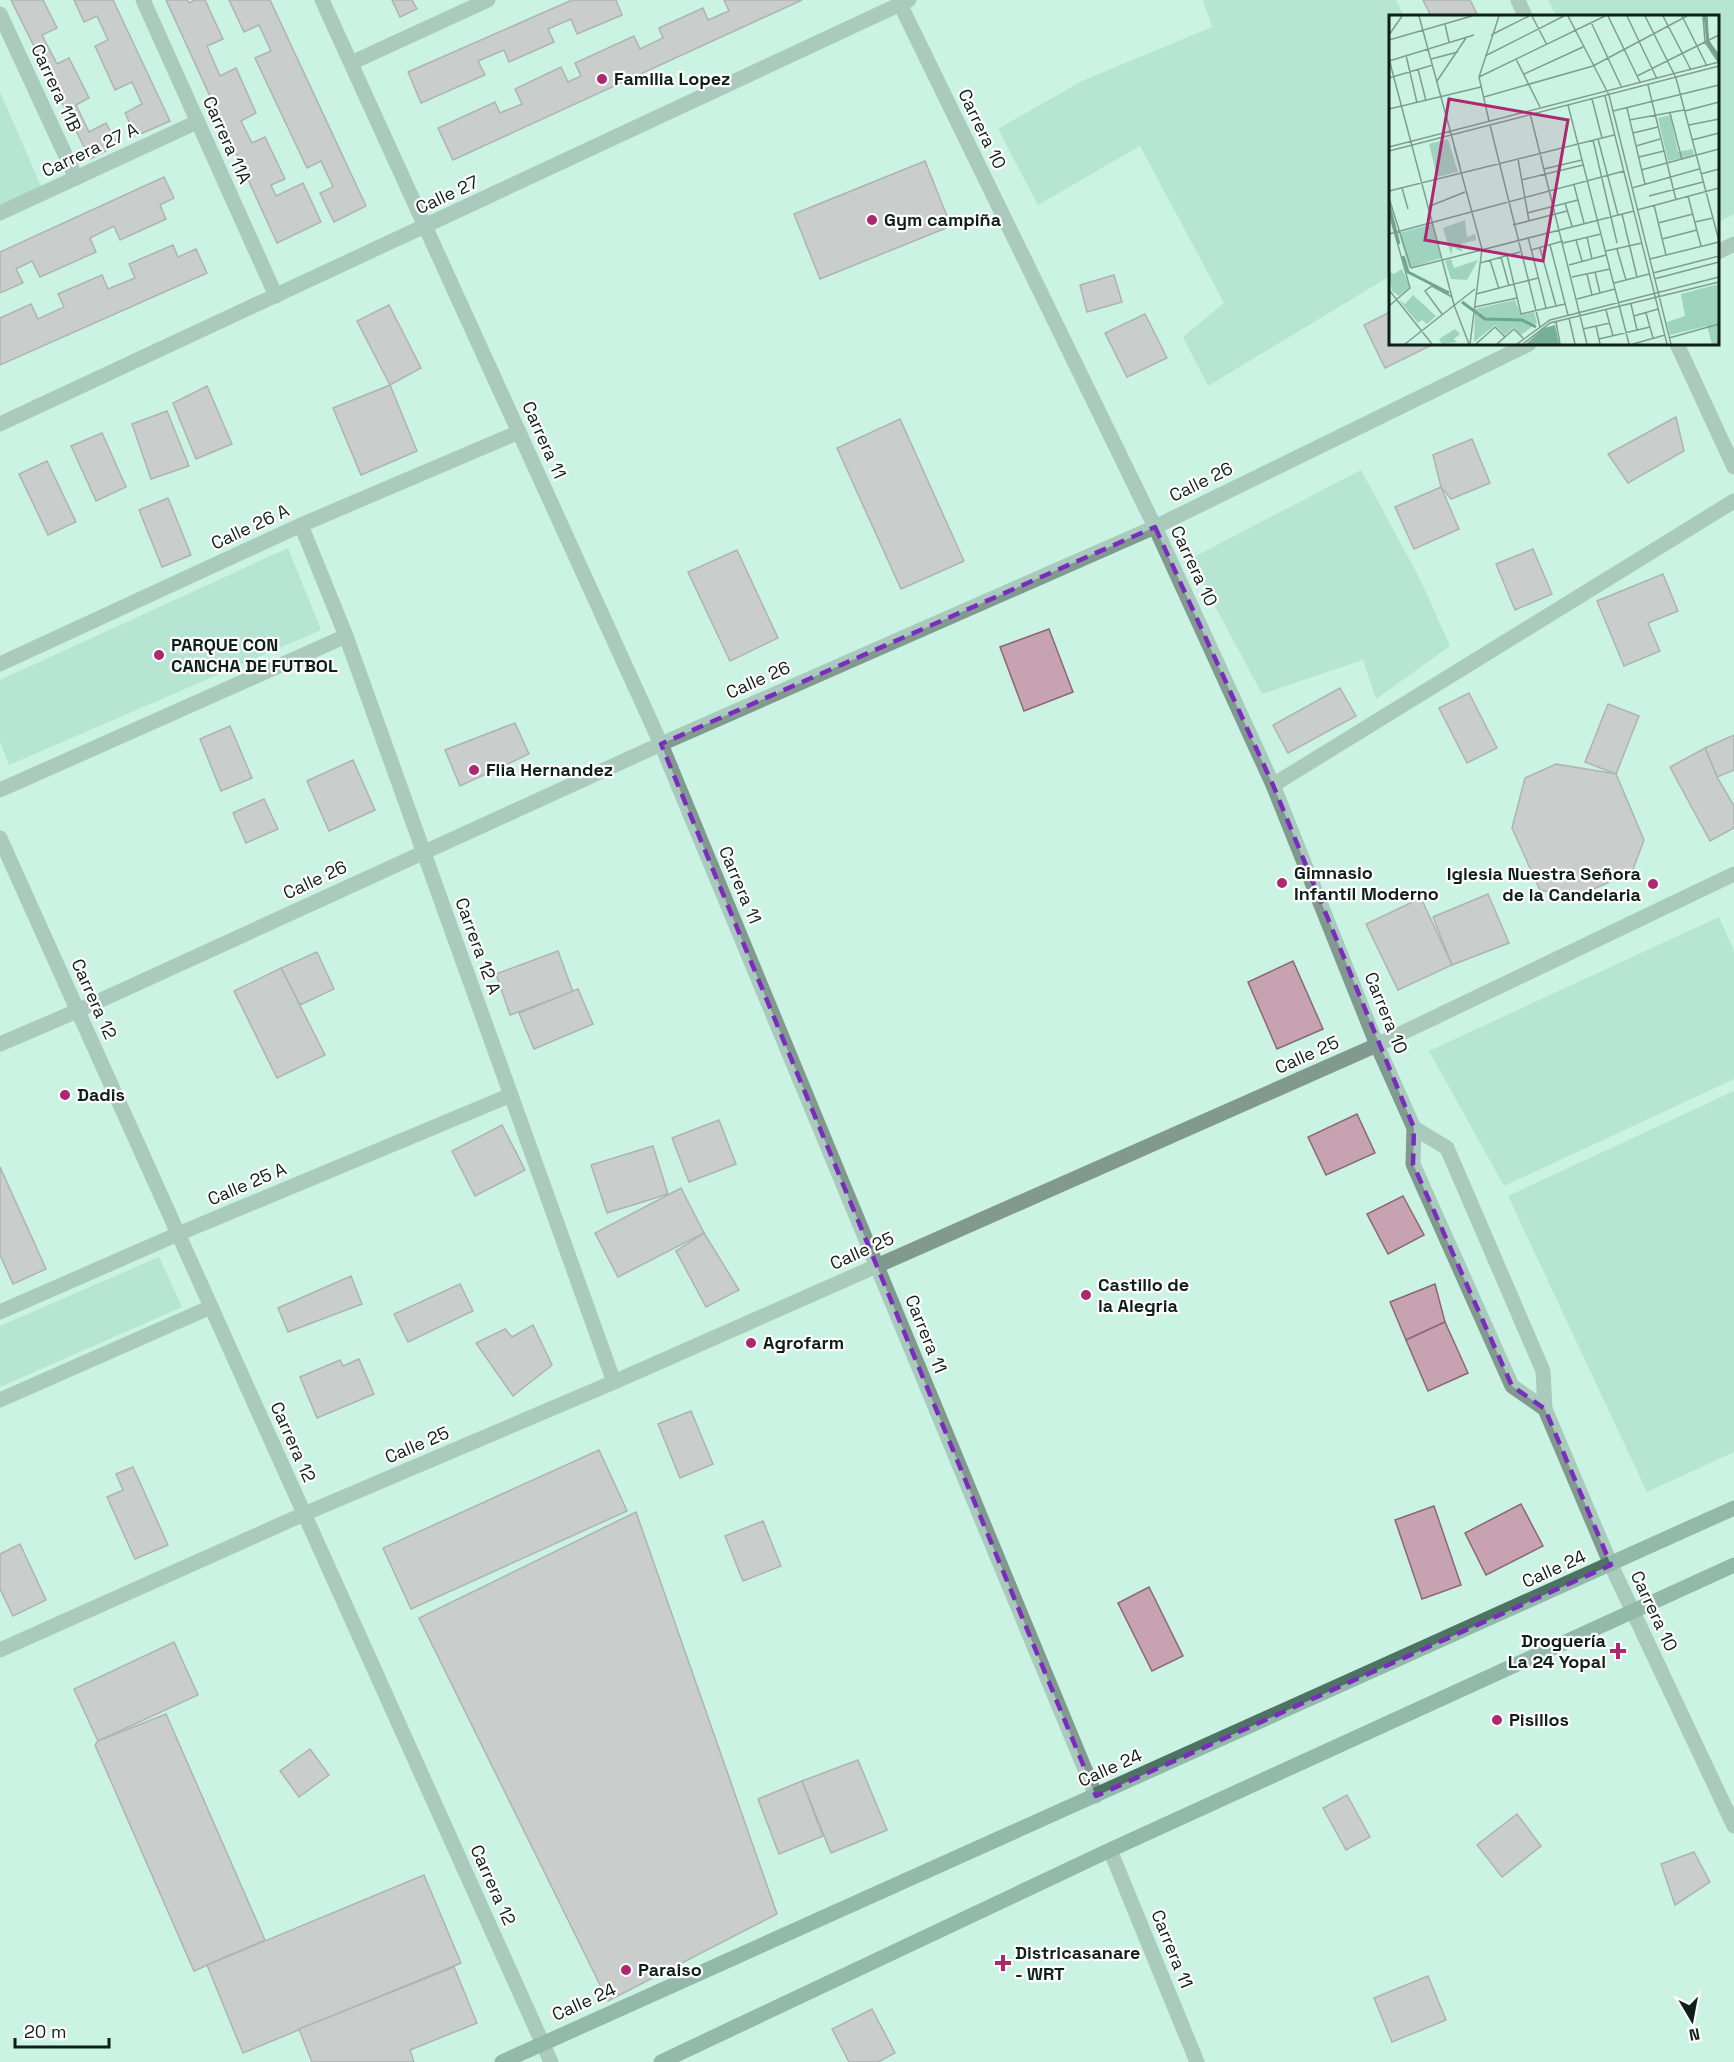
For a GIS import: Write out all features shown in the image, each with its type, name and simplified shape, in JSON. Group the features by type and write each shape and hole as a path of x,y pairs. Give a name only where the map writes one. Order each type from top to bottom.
{"street":[{"name":"Carrera 11A","path":"143,0 276,296"},
{"name":"Carrera 11","path":"322,0 661,744 1096,1796"},
{"path":"351,63 488,0"},
{"path":"1518,0 1525,15"},
{"name":"Calle 27","path":"0,424 426,227 903,1"},
{"name":"Carrera 10","path":"903,1 1155,527 1274,785 1377,1045 1414,1128 1413,1164 1512,1386 1545,1409"},
{"name":"Carrera 11B","path":"0,14 76,178"},
{"name":"Carrera 27 A","path":"0,213 197,122"},
{"path":"1719,252 1734,244"},
{"name":"Calle 26","path":"0,1044 661,744 1155,527 1527,345"},
{"path":"1677,345 1734,468"},
{"name":"Calle 26 A","path":"0,664 301,525 519,432"},
{"path":"1274,785 1734,501"},
{"name":"Carrera 12 A","path":"301,525 346,636 614,1382"},
{"path":"0,790 346,636"},
{"name":"Carrera 12","path":"0,838 551,2062"},
{"name":"Calle 25","path":"0,1650 304,1514 614,1382 1377,1045 1734,874"},
{"name":"Calle 25 A","path":"0,1311 511,1095"},
{"name":"Carrera 10","path":"1414,1128 1447,1148 1544,1371 1545,1409 1611,1565 1734,1826"},
{"path":"0,1400 211,1307"},
{"name":"Calle 24","path":"502,2062 1734,1509"},
{"path":"661,2062 1110,1850 1734,1565"},
{"name":"Carrera 11","path":"1110,1850 1197,2062"}],"highlighted area":[{"path":"1155,527 1273,785 1414,1128 1413,1164 1512,1386 1545,1409 1611,1565 1096,1796 661,744"}],"green space":[{"path":"1203,0 1396,0 1404,15 1389,15 1389,277 1208,386 1183,337 1224,303 1140,146 1038,205 998,129 1082,81 1212,27"},
{"path":"1548,0 1734,0 1734,214 1719,222 1719,15 1556,15"},
{"path":"0,92 41,186 0,206"},
{"path":"1361,470 1421,581 1450,646 1376,699 1363,660 1262,694 1190,559"},
{"name":"PARQUE CON CANCHA DE FUTBOL","path":"288,548 321,630 9,765 0,741 0,680"},
{"path":"1719,917 1734,951 1734,1079 1504,1186 1429,1051"},
{"path":"1734,1091 1734,1452 1647,1492 1508,1196"},
{"path":"159,1257 182,1307 0,1387 0,1326"}],"building":[{"path":"11,0 43,0 57,28 42,35 57,64 69,58 89,98 76,105 89,132 106,123 118,145 90,159"},
{"path":"74,0 113,0 170,121 136,136 125,113 142,104 132,82 115,90 95,46 108,40 97,16 84,22"},
{"path":"166,0 187,0 189,3 195,0 205,0 223,39 207,46 220,76 236,68 256,113 241,121 252,143 265,137 285,179 271,185 276,196 303,183 321,222 277,243"},
{"path":"229,0 270,0 366,206 334,222 320,193 333,187 321,161 307,168 255,58 271,51 259,25 244,32"},
{"path":"392,0 412,0 417,9 400,17"},
{"path":"572,0 616,0 622,15 577,34 571,19 548,29 554,42 509,62 504,50 478,61 485,75 421,103 408,72"},
{"name":"Familia Lopez","path":"724,0 802,0 453,160 438,128 495,102 500,113 522,104 515,89 561,67 568,82 581,76 575,63 634,36 640,49 663,38 659,28 703,8 708,20 729,11"},
{"path":"1423,0 1470,0 1478,15 1430,15"},
{"name":"Gym campiña","path":"925,161 951,226 820,279 794,214"},
{"path":"164,177 174,198 160,205 166,219 120,240 114,226 90,238 96,252 40,277 32,261 16,269 23,283 0,293 0,252"},
{"path":"173,245 178,257 196,249 207,273 0,365 0,318 31,304 38,319 64,307 58,294 102,275 108,289 135,278 129,264"},
{"path":"1114,275 1122,302 1087,312 1080,285"},
{"path":"389,305 421,368 390,385 357,321"},
{"path":"1389,312 1389,345 1430,346 1385,368 1364,325"},
{"path":"1145,314 1167,358 1127,377 1105,333"},
{"path":"390,385 417,451 361,475 333,408"},
{"path":"207,386 232,444 196,459 173,403"},
{"path":"167,411 189,466 151,479 132,424"},
{"path":"1676,417 1684,451 1628,483 1608,454"},
{"path":"900,419 964,561 901,589 837,448"},
{"path":"102,433 126,487 96,501 71,446"},
{"path":"1472,439 1490,483 1451,499 1441,487 1433,455"},
{"path":"47,461 76,522 48,535 19,474"},
{"path":"1441,487 1459,529 1414,549 1395,507"},
{"path":"168,498 191,555 162,567 139,510"},
{"path":"1533,549 1552,594 1515,610 1496,564"},
{"path":"737,550 778,638 730,661 688,572"},
{"path":"1663,574 1678,611 1648,623 1660,651 1624,666 1597,601"},
{"path":"1049,629 1073,692 1024,711 1000,647"},
{"path":"1340,688 1356,716 1288,753 1273,725"},
{"path":"1469,693 1497,748 1467,763 1439,708"},
{"path":"1608,704 1639,716 1616,774 1585,762"},
{"name":"Flia Hernandez","path":"515,723 529,754 460,786 445,750"},
{"path":"230,726 252,778 221,791 200,739"},
{"path":"1734,735 1734,770 1717,777 1705,748"},
{"path":"1705,748 1717,777 1734,806 1734,828 1710,841 1670,767"},
{"path":"353,760 375,810 329,831 307,781"},
{"path":"1556,764 1616,774 1644,840 1632,872 1576,897 1540,890 1512,828 1525,778"},
{"path":"264,799 278,829 246,843 233,813"},
{"path":"1488,894 1509,943 1452,965 1433,917"},
{"path":"1421,898 1452,965 1398,990 1366,924"},
{"path":"558,951 573,992 510,1015 496,974"},
{"path":"317,952 334,989 300,1005 281,968"},
{"path":"1293,961 1323,1029 1277,1049 1248,982"},
{"path":"281,968 325,1055 277,1078 234,991"},
{"path":"578,989 593,1024 534,1049 519,1013"},
{"path":"1357,1114 1375,1153 1326,1175 1308,1137"},
{"path":"719,1120 736,1164 689,1182 672,1138"},
{"path":"502,1125 525,1170 475,1196 452,1151"},
{"path":"653,1146 668,1194 607,1213 591,1165"},
{"path":"0,1167 46,1269 13,1284 0,1255"},
{"path":"681,1188 704,1233 618,1277 595,1233"},
{"path":"1403,1196 1424,1235 1388,1254 1367,1214"},
{"path":"704,1233 739,1290 706,1307 676,1251"},
{"path":"351,1276 362,1304 288,1332 278,1308"},
{"path":"460,1284 473,1311 408,1342 394,1314"},
{"path":"1435,1284 1445,1322 1406,1340 1390,1302"},
{"path":"1445,1322 1468,1373 1428,1391 1406,1340"},
{"path":"533,1325 552,1365 513,1396 476,1343 505,1329 512,1337"},
{"path":"359,1359 374,1394 317,1418 300,1377 340,1360 343,1366"},
{"path":"691,1411 713,1464 680,1478 658,1424"},
{"path":"599,1450 627,1511 411,1609 383,1548"},
{"path":"133,1467 168,1545 135,1559 107,1497 123,1490 116,1474"},
{"path":"1521,1504 1543,1546 1486,1575 1465,1533"},
{"path":"1434,1506 1461,1585 1422,1599 1395,1520"},
{"path":"636,1512 777,1914 608,2001 419,1618"},
{"path":"763,1521 781,1566 743,1581 725,1536"},
{"path":"20,1544 46,1600 13,1616 0,1589 0,1554"},
{"path":"1149,1587 1183,1656 1152,1671 1118,1603"},
{"path":"174,1642 198,1695 98,1741 74,1689"},
{"path":"166,1714 265,1940 194,1971 95,1745 98,1741"},
{"path":"310,1749 329,1775 299,1797 280,1771"},
{"path":"858,1760 887,1830 831,1853 802,1781"},
{"path":"802,1781 823,1836 779,1854 758,1799"},
{"path":"1347,1795 1370,1837 1346,1850 1323,1808"},
{"path":"1517,1814 1541,1846 1502,1877 1477,1845"},
{"path":"1694,1852 1710,1882 1675,1905 1661,1864"},
{"path":"424,1875 461,1963 243,2053 207,1965"},
{"path":"454,1967 477,2023 410,2050 414,2062 312,2062 299,2029"},
{"path":"1428,1976 1446,2020 1392,2042 1374,1998"},
{"path":"872,2009 895,2053 878,2062 849,2062 832,2029"}],"place":[{"name":"Familia Lopez","path":"602,79"},
{"name":"Gym campiña","path":"872,220"},
{"name":"PARQUE CON CANCHA DE FUTBOL","path":"159,655"},
{"name":"Flia Hernandez","path":"474,770"},
{"name":"Gimnasio Infantil Moderno","path":"1282,883"},
{"name":"Iglesia Nuestra Señora de la Candelaria","path":"1653,884"},
{"name":"Dadis","path":"65,1095"},
{"name":"Castillo de la Alegria","path":"1086,1295"},
{"name":"Agrofarm","path":"751,1343"},
{"name":"Droguería La 24 Yopal","path":"1618,1651"},
{"name":"Pisillos","path":"1497,1720"},
{"name":"Districasanare - WRT","path":"1003,1963"},
{"name":"Paraiso","path":"626,1970"}]}
